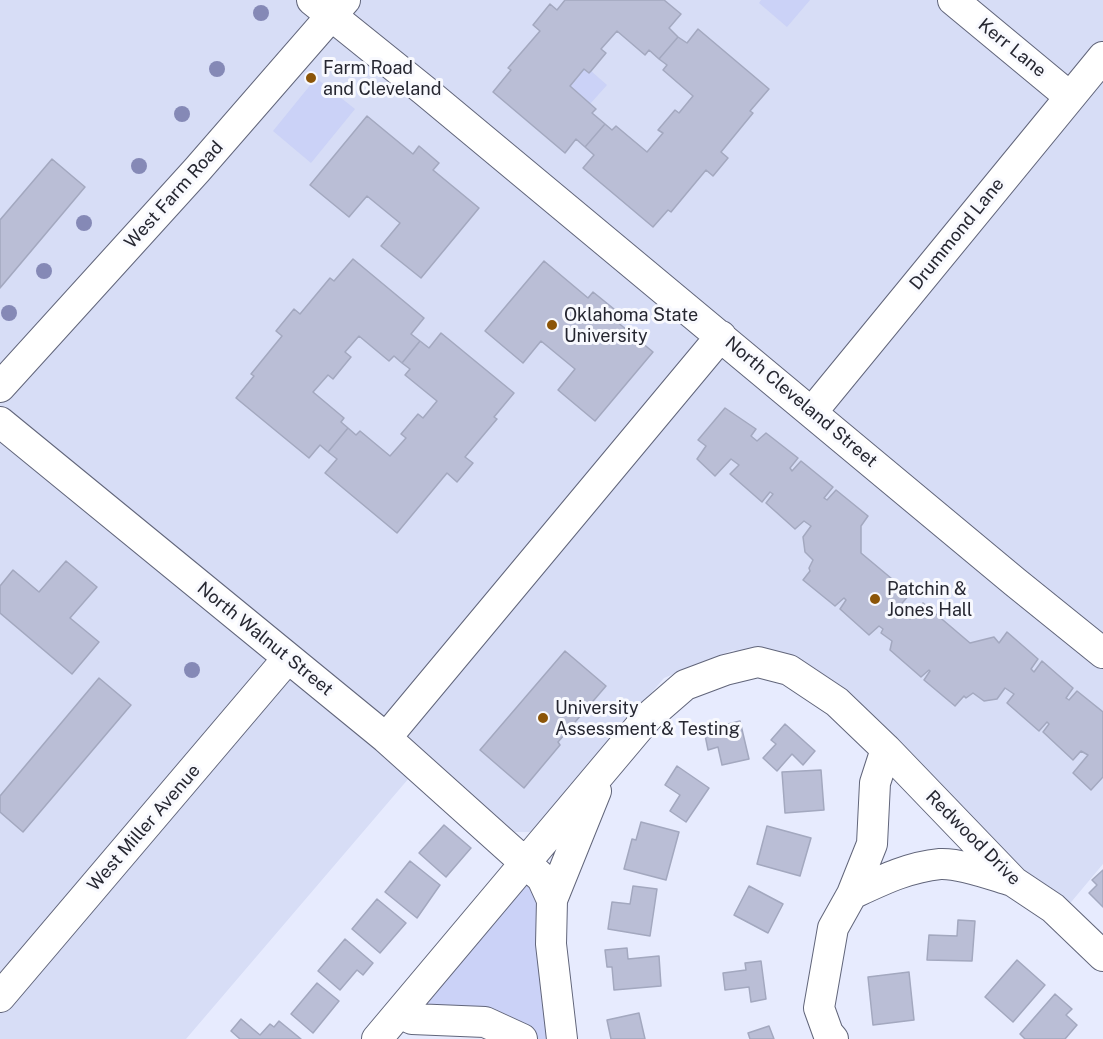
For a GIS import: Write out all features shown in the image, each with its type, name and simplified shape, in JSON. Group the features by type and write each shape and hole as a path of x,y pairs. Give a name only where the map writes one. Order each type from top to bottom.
{"street":[{"name":"Kerr Lane","path":"953,0 1070,97"},
{"name":"North Cleveland Street","path":"329,5 425,91 1103,653"},
{"name":"West Farm Road","path":"0,387 197,170 329,5"},
{"name":"Drummond Lane","path":"812,412 1103,57"},
{"path":"386,738 721,336"},
{"name":"North Walnut Street","path":"0,422 386,738 525,861 542,878 552,900"},
{"name":"West Miller Avenue","path":"0,997 288,658"},
{"name":"Redwood Drive","path":"377,1039 647,718 685,685 725,670 758,662 789,670 837,702 886,749 1014,882 1053,908 1103,956"},
{"path":"833,1039 828,1033 819,1008 833,928 852,894 872,844 875,783 886,749"},
{"path":"562,1039 551,944 552,900 606,766"},
{"path":"852,894 892,874 941,864 971,869 1014,882"},
{"path":"400,1013 412,1019 485,1022 522,1039"}],"shaded area":[{"name":"Oklahoma State University","path":"0,0 1103,0 1103,864 1062,913 807,667 733,650 664,678 533,832 515,832 427,757 186,1039 0,1039"},
{"path":"761,0 810,0 787,27 759,3"},
{"path":"584,69 588,73 591,71 607,85 590,104 570,86"},
{"path":"316,78 355,109 311,163 273,131"},
{"path":"525,861 542,878 562,1039 522,1039 412,1019"}],"building":[{"path":"565,0 664,0 681,14 669,28 678,37 659,59 649,50 645,55 617,31 601,49 606,53 591,71 589,73 584,69 570,86 596,109 592,113 605,124 585,147 576,139 565,153 493,92 511,70 508,68 540,31 533,25 550,4 557,10"},
{"path":"698,29 769,89 750,111 753,113 721,152 728,158 713,176 706,170 671,212 668,210 653,227 583,168 594,155 585,147 605,124 612,130 616,126 647,152 663,133 658,130 675,110 679,113 693,96 663,70 667,65 659,59 678,37 687,43"},
{"path":"367,116 413,154 419,146 439,163 433,170 479,208 421,278 381,246 400,223 367,196 349,217 310,185"},
{"path":"52,159 85,187 0,288 0,220"},
{"path":"353,259 424,318 411,334 420,341 402,363 394,356 389,361 359,336 345,352 351,357 333,379 328,375 313,392 344,418 341,422 348,428 328,452 320,445 309,458 236,398 254,376 251,374 282,336 276,331 294,309 300,314 330,278 334,281"},
{"path":"544,261 588,298 593,292 614,309 609,315 653,352 595,421 558,390 575,369 541,341 523,363 485,331"},
{"path":"441,333 514,393 494,417 497,419 465,457 473,463 457,482 447,473 397,533 325,473 337,459 328,452 348,428 356,435 360,431 390,456 406,438 401,434 418,414 423,418 437,401 405,375 410,369 402,363 420,341 429,348"},
{"name":"Patchin & Jones Hall","path":"725,408 756,429 751,436 757,441 766,433 798,458 790,468 792,471 801,461 833,487 824,498 827,500 836,490 868,516 861,526 861,553 910,594 897,609 910,619 923,603 970,643 994,637 999,643 1007,632 1038,659 1031,669 1034,672 1042,661 1073,688 1066,698 1069,700 1077,691 1103,712 1103,777 1091,790 1073,773 1088,755 1081,751 1073,760 1043,732 1049,724 1047,722 1039,731 1007,703 1014,694 1005,688 997,699 984,701 973,693 966,698 964,696 955,706 924,680 929,670 921,677 890,650 892,641 881,633 883,629 879,626 869,635 840,609 846,600 844,598 835,606 803,580 810,571 813,560 805,552 803,537 811,526 804,521 795,529 766,503 773,494 770,492 762,502 730,474 739,465 731,459 715,476 697,459 706,446 698,440"},
{"path":"66,561 97,587 70,618 99,642 72,674 0,613 0,586 13,570 39,592"},
{"name":"University Assessment & Testing","path":"565,651 606,686 558,742 560,745 524,788 480,750"},
{"path":"99,678 131,705 23,832 0,812 0,796"},
{"path":"740,721 749,759 722,765 718,747 708,750 704,730"},
{"path":"785,724 815,751 803,765 792,754 777,771 763,758 776,744 771,740"},
{"path":"677,766 709,788 686,822 670,811 680,795 665,785"},
{"path":"821,770 824,810 785,813 782,772"},
{"path":"641,822 679,832 666,880 624,869 632,839 636,840"},
{"path":"444,825 471,848 446,877 419,853"},
{"path":"767,826 811,838 800,876 757,864"},
{"path":"410,861 440,885 417,918 385,892"},
{"path":"1103,870 1103,907 1089,893 1097,885 1092,880"},
{"path":"633,886 657,889 650,936 608,929 612,902 630,904"},
{"path":"749,886 783,904 768,933 734,915"},
{"path":"377,899 406,923 380,953 352,929"},
{"path":"958,920 975,921 972,961 927,960 929,935 957,936"},
{"path":"345,939 373,963 363,975 357,970 340,990 318,971"},
{"path":"627,948 628,959 659,956 661,986 614,990 612,967 607,967 605,950"},
{"path":"1017,960 1045,985 1013,1022 985,997"},
{"path":"761,961 766,999 751,1002 749,987 725,990 723,973 746,970 745,963"},
{"path":"909,972 914,1020 873,1025 868,977"},
{"path":"317,983 339,1001 313,1033 291,1014"},
{"path":"1055,994 1072,1009 1066,1015 1077,1025 1065,1039 1025,1039 1020,1034"},
{"path":"639,1013 645,1039 611,1039 607,1020"},
{"path":"241,1019 260,1035 270,1024 274,1027 279,1021 301,1039 240,1039 231,1031"},
{"path":"769,1026 774,1039 750,1039 748,1033"}],"place":[{"name":"Farm Road and Cleveland","path":"311,78"},
{"name":"Oklahoma State University","path":"552,325"},
{"name":"Patchin & Jones Hall","path":"875,599"},
{"name":"University Assessment & Testing","path":"543,718"}]}
